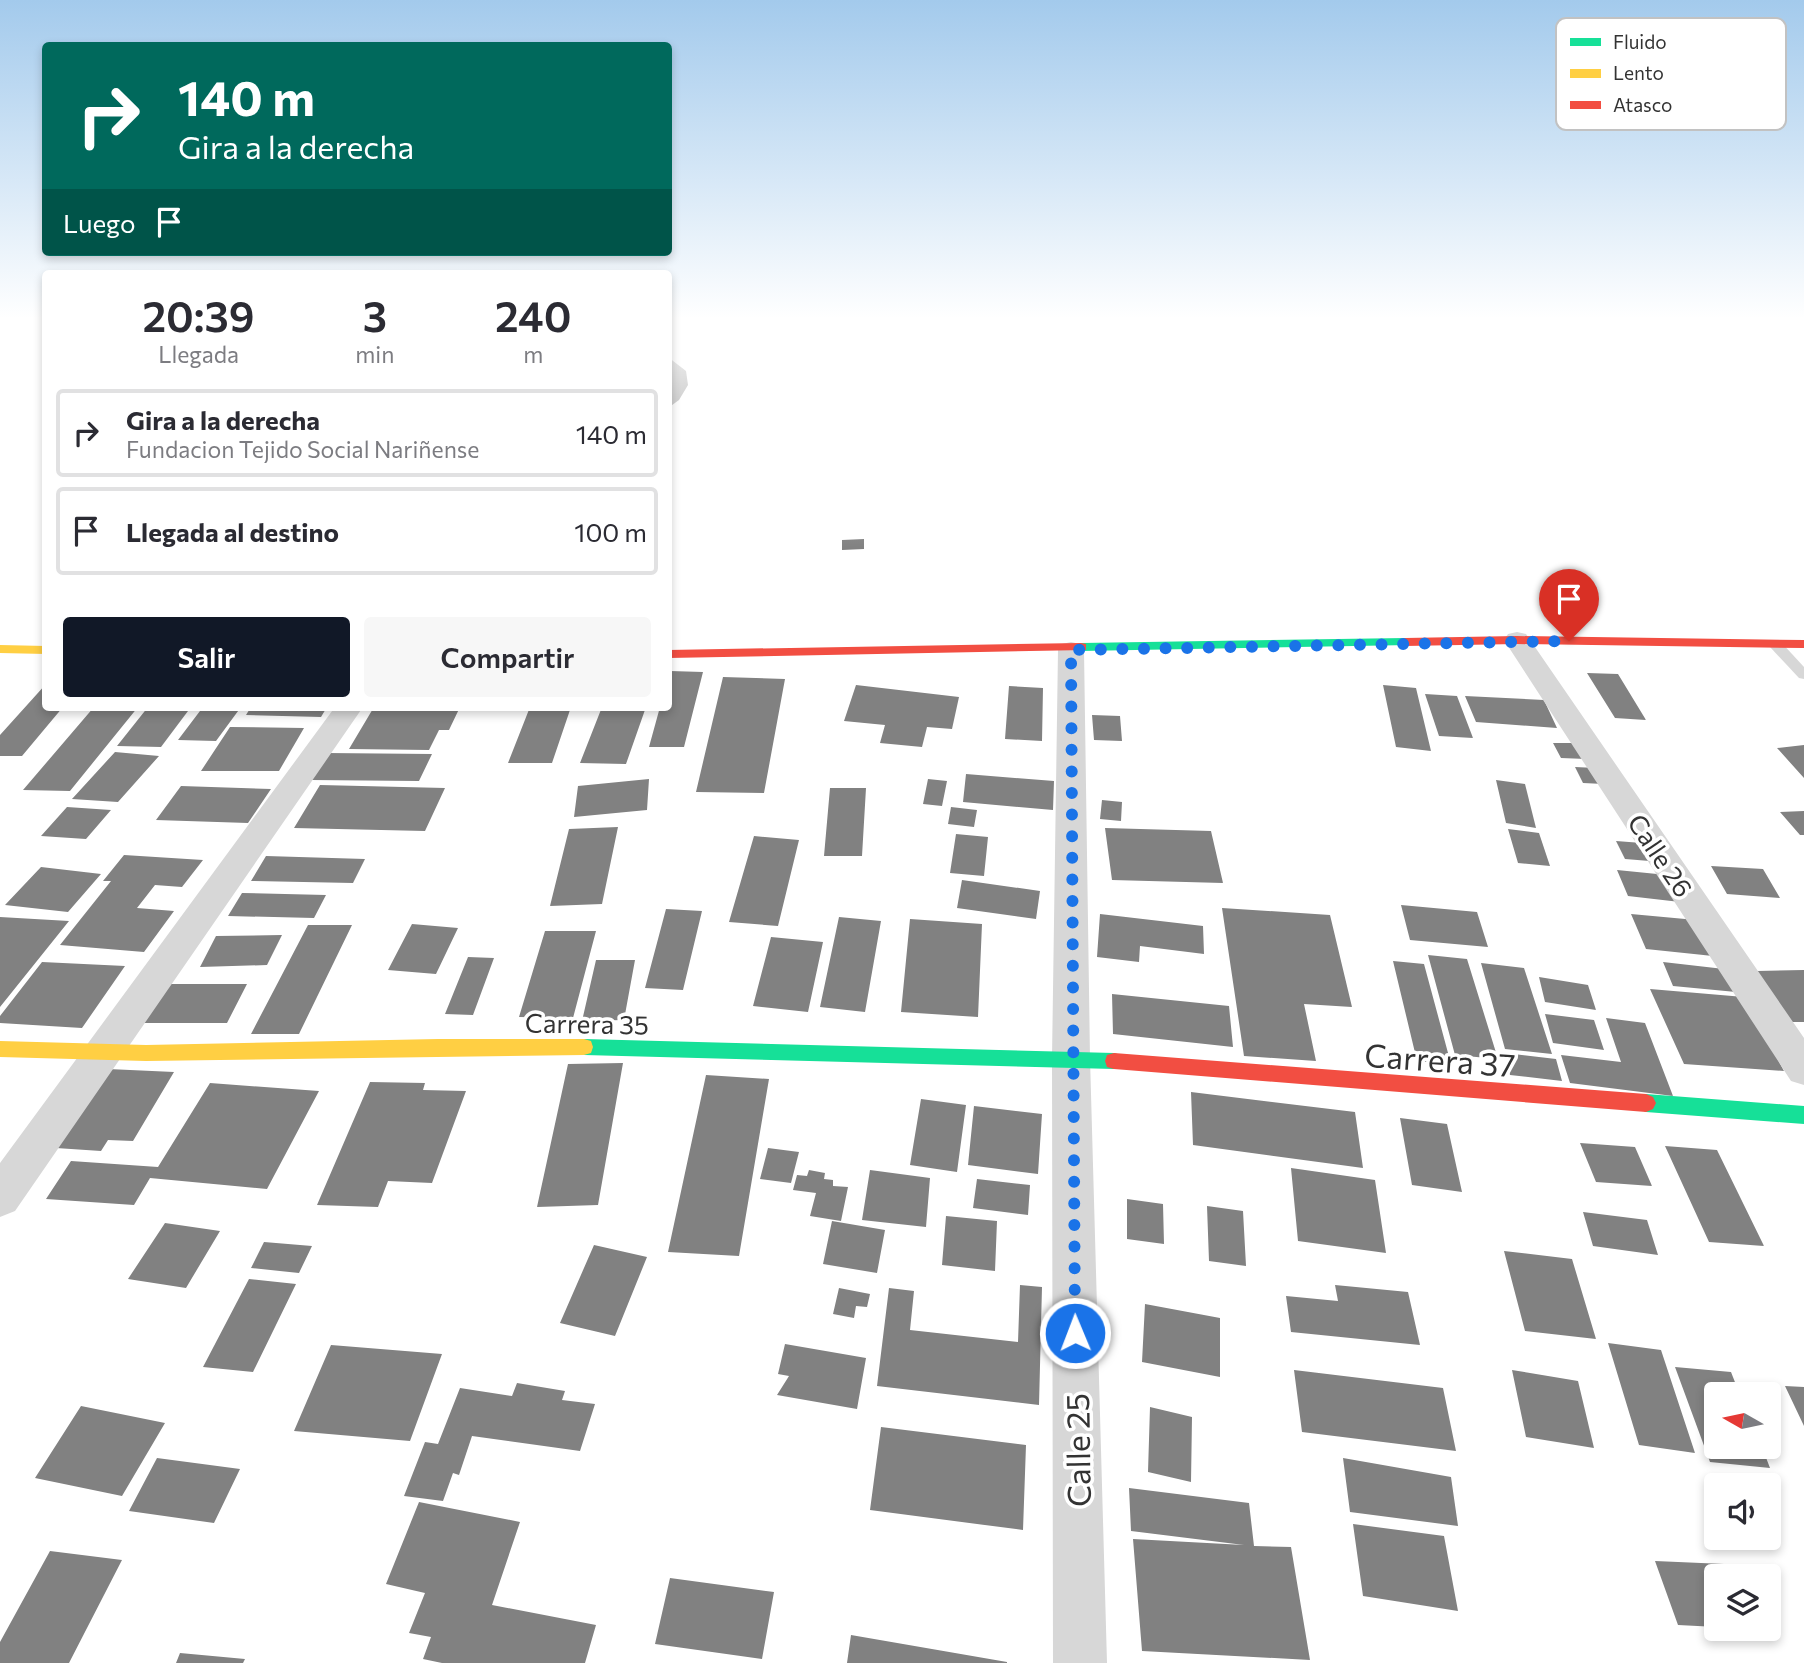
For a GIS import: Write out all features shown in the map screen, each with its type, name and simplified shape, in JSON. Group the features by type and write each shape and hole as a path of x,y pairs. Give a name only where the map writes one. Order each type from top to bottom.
{"street":[{"path":"672,654 1071,650 1517,640 1804,644"},
{"name":"Calle 26","path":"1517,640 1804,1069"},
{"path":"0,649 42,650"},
{"name":"Calle 25","path":"1071,650 1071,1058 1080,1663"},
{"path":"0,1197 346,711"},
{"name":"Carrera 35","path":"0,1049 101,1055 475,1045 1071,1058"},
{"name":"Carrera 37","path":"1071,1058 1804,1115"}],"lane":[{"path":"1775,644 1804,675"}],"building":[{"path":"672,394 683,394 672,405"},
{"path":"864,539 864,549 842,550 842,540"},
{"path":"672,671 703,672 684,747 649,747 659,711 672,711"},
{"path":"1587,673 1618,674 1646,720 1615,718"},
{"path":"723,677 785,679 764,793 696,792"},
{"path":"856,685 959,697 952,729 927,727 922,747 880,743 885,725 844,721"},
{"path":"1383,685 1416,688 1431,751 1396,747"},
{"path":"1009,686 1043,688 1042,741 1005,739"},
{"path":"42,688 42,711 60,711 22,756 0,756 0,735"},
{"path":"1425,694 1457,696 1473,738 1439,736"},
{"path":"1465,696 1544,700 1557,728 1476,722"},
{"path":"91,711 135,711 70,791 23,790"},
{"path":"145,711 188,711 161,747 117,746"},
{"path":"200,711 238,711 216,741 178,740"},
{"path":"248,711 325,711 321,717 246,715"},
{"path":"372,711 458,711 449,730 439,730 429,750 349,749"},
{"path":"528,711 570,711 552,763 508,763"},
{"path":"600,711 645,711 626,764 580,763"},
{"path":"1092,715 1120,716 1122,741 1094,740"},
{"path":"230,727 304,728 279,771 201,771"},
{"path":"1553,743 1577,743 1586,759 1561,758"},
{"path":"1804,745 1804,778 1777,748"},
{"path":"115,752 159,756 118,802 72,799"},
{"path":"326,753 432,754 419,781 311,780"},
{"path":"1575,767 1596,768 1604,784 1583,783"},
{"path":"966,774 1054,781 1053,810 963,802"},
{"path":"649,779 647,810 574,817 578,786"},
{"path":"928,779 947,781 942,806 923,804"},
{"path":"1496,780 1525,784 1536,828 1506,823"},
{"path":"320,785 445,788 425,831 294,828"},
{"path":"181,786 271,789 248,823 156,820"},
{"path":"830,788 866,788 862,856 824,856"},
{"path":"1102,800 1122,802 1121,821 1100,819"},
{"path":"67,807 111,810 86,839 41,836"},
{"path":"951,807 977,810 974,827 948,824"},
{"path":"1804,811 1804,835 1800,835 1780,812"},
{"path":"618,827 602,904 550,906 569,829"},
{"path":"1105,828 1211,831 1223,883 1112,880"},
{"path":"1508,829 1539,833 1550,866 1518,863"},
{"path":"956,834 988,837 984,876 950,873"},
{"path":"754,836 799,840 778,926 729,922"},
{"path":"1616,841 1642,843 1650,861 1625,859"},
{"path":"124,855 203,860 182,887 155,885 137,908 174,911 144,952 60,945 111,881 103,881"},
{"path":"266,856 365,859 353,883 251,881"},
{"path":"1711,866 1763,869 1780,898 1727,894"},
{"path":"41,867 101,874 68,912 5,905"},
{"path":"1617,870 1667,875 1680,902 1628,896"},
{"path":"962,880 1040,891 1036,919 957,908"},
{"path":"242,893 326,895 314,918 228,916"},
{"path":"1401,905 1477,912 1488,947 1410,940"},
{"path":"1222,908 1330,915 1352,1007 1304,1004 1316,1061 1244,1056"},
{"path":"666,909 702,911 683,990 645,988"},
{"path":"1100,914 1203,926 1204,954 1140,946 1139,962 1097,957"},
{"path":"1631,914 1696,920 1713,956 1646,949"},
{"path":"0,917 69,921 0,1007"},
{"path":"839,917 881,921 865,1012 820,1007"},
{"path":"910,919 982,924 978,1017 901,1012"},
{"path":"412,924 458,928 436,974 388,970"},
{"path":"308,925 352,925 299,1034 251,1034"},
{"path":"545,931 596,931 573,1018 519,1017"},
{"path":"282,935 267,965 200,967 216,936"},
{"path":"771,937 823,942 808,1012 753,1006"},
{"path":"1428,955 1467,959 1498,1059 1455,1055"},
{"path":"468,957 494,958 473,1015 445,1014"},
{"path":"596,960 635,960 624,1020 582,1021"},
{"path":"1393,961 1424,964 1451,1064 1417,1061"},
{"path":"42,962 125,966 82,1028 0,1023 0,1016"},
{"path":"1663,962 1724,969 1736,992 1673,986"},
{"path":"1481,963 1524,968 1552,1054 1505,1049"},
{"path":"1804,970 1804,1022 1790,1022 1757,971"},
{"path":"1539,977 1588,985 1596,1010 1545,1002"},
{"path":"157,984 247,984 227,1023 135,1023"},
{"path":"1650,989 1744,997 1784,1071 1684,1064"},
{"path":"1112,994 1229,1006 1233,1047 1113,1034"},
{"path":"1545,1014 1594,1020 1604,1050 1553,1043"},
{"path":"1606,1018 1645,1023 1673,1096 1570,1083 1561,1055 1621,1062"},
{"path":"1505,1053 1556,1059 1562,1081 1510,1075"},
{"path":"623,1063 598,1205 537,1207 568,1064"},
{"path":"108,1069 174,1072 133,1141 108,1140 101,1151 56,1148"},
{"path":"706,1075 769,1079 739,1256 668,1252"},
{"path":"370,1082 425,1083 423,1090 466,1091 432,1183 388,1181 378,1207 317,1205"},
{"path":"210,1083 319,1091 267,1189 150,1178 134,1205 46,1199 71,1161 158,1167"},
{"path":"1191,1092 1355,1112 1363,1168 1193,1145"},
{"path":"921,1099 966,1105 957,1172 910,1165"},
{"path":"974,1106 1042,1114 1038,1174 968,1165"},
{"path":"1400,1118 1447,1124 1462,1192 1412,1185"},
{"path":"1580,1143 1635,1147 1652,1186 1596,1182"},
{"path":"1665,1146 1717,1150 1764,1246 1709,1242"},
{"path":"768,1148 799,1152 791,1183 760,1179"},
{"path":"1291,1168 1375,1180 1386,1253 1298,1241"},
{"path":"809,1170 825,1173 824,1179 833,1180 833,1186 848,1187 841,1221 810,1216 816,1193 793,1190 797,1175 807,1176"},
{"path":"870,1170 930,1178 926,1227 862,1220"},
{"path":"977,1179 1030,1185 1028,1215 973,1208"},
{"path":"1127,1199 1163,1204 1164,1244 1127,1239"},
{"path":"1207,1206 1243,1211 1246,1266 1209,1261"},
{"path":"1583,1212 1647,1220 1658,1255 1593,1246"},
{"path":"946,1216 997,1221 995,1271 942,1265"},
{"path":"832,1221 885,1230 877,1273 823,1264"},
{"path":"165,1223 220,1231 186,1288 128,1279"},
{"path":"264,1242 312,1246 299,1273 251,1268"},
{"path":"594,1245 647,1257 615,1336 560,1323"},
{"path":"1504,1251 1572,1259 1596,1339 1525,1331"},
{"path":"249,1279 296,1284 253,1372 203,1367"},
{"path":"1020,1285 1042,1287 1039,1405 877,1386 889,1288 914,1291 910,1330 1018,1342"},
{"path":"1335,1285 1408,1292 1420,1345 1291,1332 1286,1296 1338,1301"},
{"path":"839,1288 870,1294 867,1307 856,1306 854,1318 833,1314"},
{"path":"1145,1304 1220,1318 1220,1377 1142,1362"},
{"path":"1608,1343 1661,1350 1695,1453 1639,1445"},
{"path":"785,1344 866,1358 857,1409 777,1395 789,1376 778,1374"},
{"path":"331,1345 442,1354 410,1441 294,1431"},
{"path":"1675,1367 1731,1372 1735,1382 1704,1382 1704,1446"},
{"path":"1294,1370 1443,1388 1456,1451 1302,1432"},
{"path":"1512,1370 1578,1381 1594,1448 1526,1437"},
{"path":"517,1383 565,1391 562,1400 595,1404 580,1451 472,1436 459,1475 453,1473 443,1501 404,1496 425,1442 438,1444 460,1388 512,1396"},
{"path":"1785,1386 1804,1387 1804,1426"},
{"path":"81,1406 165,1423 122,1496 35,1478"},
{"path":"1150,1407 1192,1417 1191,1482 1148,1472"},
{"path":"881,1427 1026,1445 1023,1530 870,1510"},
{"path":"157,1458 240,1469 214,1523 129,1511"},
{"path":"1343,1458 1451,1477 1458,1526 1350,1512"},
{"path":"1709,1460 1767,1460 1770,1468"},
{"path":"1129,1488 1249,1503 1254,1546 1291,1547 1310,1660 1142,1651 1133,1539 1244,1545 1131,1531"},
{"path":"419,1502 520,1522 492,1605 596,1625 585,1663 442,1663 423,1659 431,1637 409,1633 425,1593 386,1584"},
{"path":"1353,1524 1444,1536 1458,1611 1363,1596"},
{"path":"50,1551 122,1560 69,1663 0,1663 0,1642"},
{"path":"1655,1561 1724,1564 1704,1564 1704,1626 1678,1625"},
{"path":"670,1578 774,1592 762,1659 655,1644"},
{"path":"851,1635 1007,1662 1007,1663 847,1663"},
{"path":"180,1653 245,1659 243,1663 176,1663"}],"traffic: fast":[{"path":"1081,647 1405,642"},
{"path":"584,1047 1114,1061"},
{"path":"1646,1103 1804,1115"}],"traffic: slow":[{"path":"0,649 42,650"},
{"path":"0,1049 219,1053 438,1047 584,1047"}],"traffic: jam":[{"path":"1405,642 1517,640 1804,644"},
{"path":"672,654 1081,647"},
{"path":"1114,1061 1646,1103"}],"route":[{"path":"1075,1333 1071,1058 1071,650 1569,641"}]}
